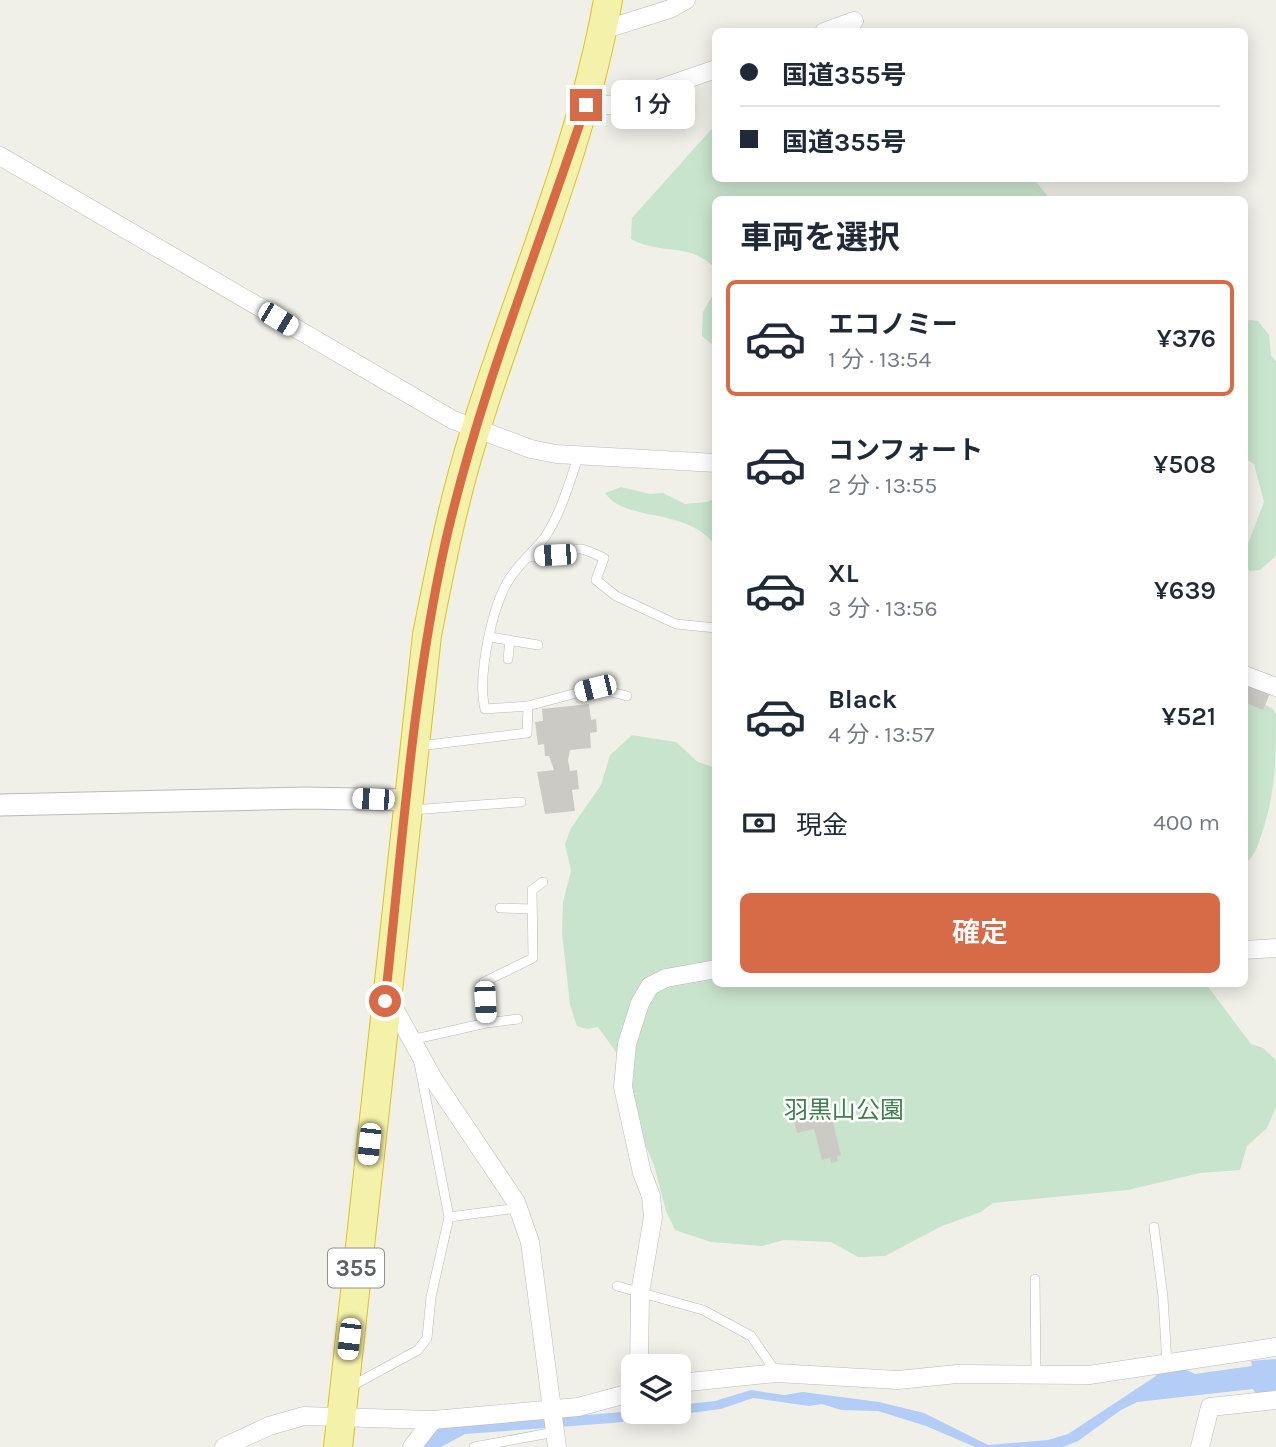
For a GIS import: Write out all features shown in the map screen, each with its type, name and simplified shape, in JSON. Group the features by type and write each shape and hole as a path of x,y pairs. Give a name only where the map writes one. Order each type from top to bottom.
{"highway":[{"name":"355","path":"338,1447 427,635 445,543 476,429 586,105 608,0"}],"street":[{"path":"603,30 670,9 686,0"},
{"path":"835,28 855,21"},
{"path":"586,105 612,104 712,70"},
{"path":"0,156 393,388 476,429 531,449 578,457 712,463"},
{"path":"1248,676 1276,687"},
{"path":"0,805 305,798 407,805"},
{"path":"1248,950 1276,948"},
{"path":"639,1354 640,1293 653,1217 651,1196 642,1174 623,1087 627,1044 640,1003 650,986 666,978 712,970"},
{"path":"385,1001 391,1003 415,1047 519,1208 532,1255 554,1426"},
{"path":"691,1382 776,1373 898,1380 957,1374 1089,1375 1276,1348"},
{"path":"224,1447 287,1419 342,1404 433,1420 554,1426 578,1407 621,1395"},
{"path":"1200,1447 1210,1407 1276,1400"},
{"path":"412,1447 433,1420"}],"lane":[{"path":"578,457 555,518 500,596 490,637 482,698 485,709 528,706 595,688 627,696"},
{"path":"527,557 555,555 568,548 580,547 604,558 596,580 616,596 676,624 712,628"},
{"path":"490,637 538,645"},
{"path":"508,659 510,640"},
{"path":"414,746 527,733 528,706"},
{"path":"407,805 521,802"},
{"path":"486,1023 484,982 533,958 532,890 543,882"},
{"path":"500,908 533,909"},
{"path":"342,1404 418,1350 427,1338 431,1297 449,1217 415,1047 486,1023 518,1019"},
{"path":"449,1217 519,1208"},
{"path":"1154,1227 1163,1297 1167,1364"},
{"path":"1035,1279 1036,1374"},
{"path":"618,1286 703,1310 751,1336 776,1373"},
{"path":"474,1447 554,1426"}],"green space":[{"path":"712,128 712,182 1036,182 1048,196 712,196 712,265 696,255 654,247 631,239 632,218"},
{"path":"712,296 712,345 702,336 703,312"},
{"path":"1248,321 1258,321 1269,335 1271,356 1276,361 1276,556 1260,570 1249,571 1248,544 1264,502 1254,464 1248,460"},
{"path":"621,487 650,494 663,493 685,504 712,500 712,542 689,525 627,508 614,502 605,493"},
{"path":"1248,694 1273,709 1276,714 1271,798 1264,827 1252,857 1248,860"},
{"name":"羽黒山公園","path":"632,735 676,742 698,762 712,767 712,987 1208,987 1251,1044 1263,1048 1276,1060 1276,1107 1267,1128 1247,1146 1240,1170 1200,1173 1128,1190 993,1203 981,1212 942,1226 885,1256 858,1257 831,1242 784,1240 762,1246 711,1242 675,1230 666,1211 654,1165 639,1130 618,1055 598,1027 587,1029 577,1026 570,1005 562,933 563,902 571,871 565,844 571,828 601,785 610,755"}],"water":[{"path":"1276,1359 1276,1390 1256,1394 1253,1389 1137,1402 1121,1410 1078,1441 1063,1447 975,1447 926,1426 878,1411 841,1410 822,1404 809,1406 753,1398 721,1409 691,1413 691,1404 715,1401 751,1390 784,1395 803,1392 879,1402 924,1413 988,1445 1048,1440 1068,1434 1156,1376 1159,1371 1183,1368 1195,1374 1252,1366 1251,1361"},
{"path":"621,1412 621,1422 465,1434 441,1447 419,1447 434,1430"}],"building":[{"path":"1248,682 1271,691 1263,710 1248,704"},
{"path":"589,704 591,720 596,719 597,732 590,733 591,748 570,750 568,760 570,771 577,770 579,789 572,790 575,811 545,814 537,772 554,770 549,756 545,756 544,744 538,745 535,722 543,721 542,709"},
{"path":"817,1103 817,1106 825,1104 829,1120 832,1119 841,1155 837,1156 838,1161 831,1163 830,1158 822,1160 814,1129 797,1133 792,1112"}],"route":[{"path":"385,1001 427,635 445,543 472,438 586,105"}]}
